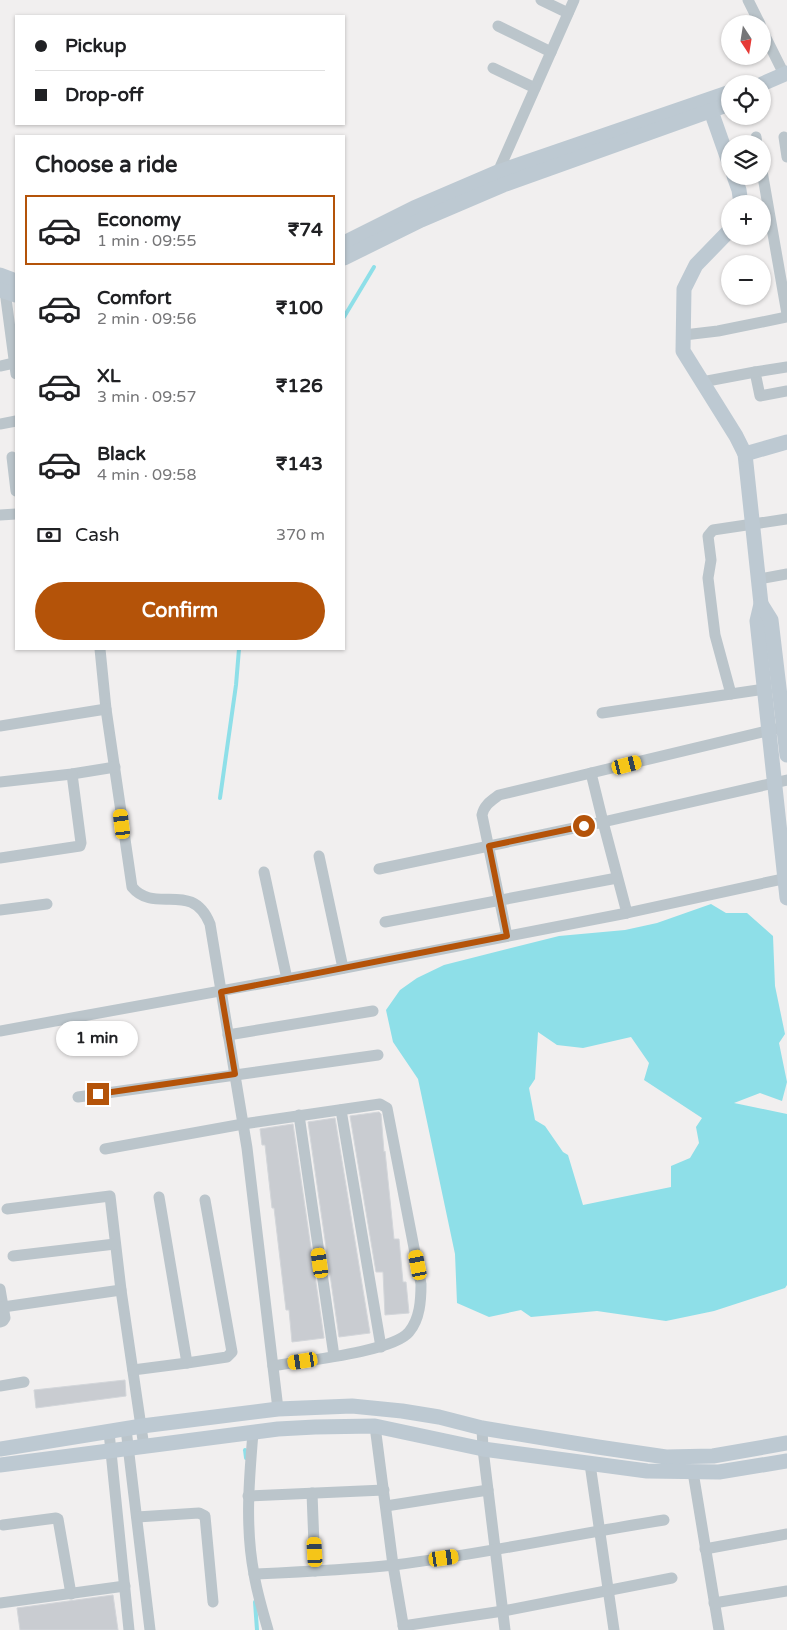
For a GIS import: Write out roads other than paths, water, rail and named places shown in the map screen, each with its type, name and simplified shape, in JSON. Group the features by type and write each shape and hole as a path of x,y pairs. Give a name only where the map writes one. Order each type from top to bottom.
{"street":[{"path":"541,0 568,13"},
{"path":"501,178 535,88 574,0"},
{"path":"748,0 756,15"},
{"path":"498,26 551,52"},
{"path":"771,46 786,74 771,80"},
{"path":"493,68 535,88"},
{"path":"345,258 501,178 721,95"},
{"path":"345,242 414,208 721,106"},
{"path":"710,111 721,141"},
{"path":"784,137 787,157"},
{"path":"684,335 718,330 787,315 764,185"},
{"path":"721,239 696,265 684,289 683,351 736,436 745,454 761,604 757,621 765,689 780,728 787,755"},
{"path":"0,275 15,281"},
{"path":"0,366 15,369 7,292"},
{"path":"702,382 787,367"},
{"path":"755,372 760,396 787,391"},
{"path":"0,424 15,421"},
{"path":"745,454 787,442"},
{"path":"12,458 15,483"},
{"path":"0,515 15,514"},
{"path":"731,694 715,635 708,578 711,554 708,536 713,530 787,519"},
{"path":"758,579 787,574"},
{"path":"761,604 770,620 780,728 780,781 787,898"},
{"path":"100,650 106,709 132,887 136,892 150,898 180,898 192,902 203,912 210,924 243,1124 278,1409"},
{"path":"602,713 765,689"},
{"path":"0,726 106,709"},
{"path":"507,936 482,816 483,810 493,799 509,792 780,728"},
{"path":"0,782 115,767"},
{"path":"0,858 80,846 72,774"},
{"path":"591,774 627,913"},
{"path":"378,869 603,822 780,781"},
{"path":"319,856 343,968"},
{"path":"264,872 287,979"},
{"path":"385,922 618,878"},
{"path":"0,1031 221,992 627,913 786,878"},
{"path":"0,910 47,904"},
{"path":"228,1035 373,1011"},
{"path":"78,1096 378,1055"},
{"path":"105,1149 299,1115 380,1104 387,1108 421,1284 421,1303 415,1321 409,1332 398,1341 381,1347 273,1366"},
{"path":"341,1110 381,1347"},
{"path":"299,1115 334,1356"},
{"path":"7,1209 110,1196 121,1290 134,1370 134,1427 128,1449 150,1630"},
{"path":"159,1197 187,1363"},
{"path":"134,1370 227,1357 232,1352 205,1200"},
{"path":"13,1256 115,1244"},
{"path":"0,1289 5,1318 0,1322"},
{"path":"3,1307 121,1290"},
{"path":"0,1386 24,1382"},
{"path":"0,1449 134,1427 278,1409 352,1406 402,1410 482,1428 598,1448 666,1456 713,1456 787,1443"},
{"path":"375,1426 393,1565 404,1628 672,1578"},
{"path":"0,1465 253,1433 315,1427 375,1426 483,1449 647,1471 693,1472 736,1470 787,1461"},
{"path":"134,1427 144,1447"},
{"path":"482,1428 505,1630"},
{"path":"109,1432 129,1630"},
{"path":"253,1433 248,1523 254,1574 268,1630"},
{"path":"590,1464 614,1630"},
{"path":"693,1472 719,1630"},
{"path":"248,1496 384,1490"},
{"path":"386,1506 488,1490"},
{"path":"312,1493 315,1571"},
{"path":"137,1517 199,1513 205,1516 213,1602"},
{"path":"3,1524 58,1519 71,1594"},
{"path":"254,1574 393,1565 495,1550 664,1520"},
{"path":"705,1549 787,1534"},
{"path":"0,1603 125,1586"},
{"path":"714,1603 787,1591"}],"water":[{"path":"711,904 726,913 747,913 773,936 775,986 785,1034 779,1043 787,1082 782,1101 760,1093 734,1103 787,1114 787,1285 785,1288 714,1311 666,1321 597,1311 531,1317 521,1310 489,1317 457,1303 455,1254 418,1079 393,1042 386,1010 400,990 417,978 444,965 559,936 625,930 657,923","holes":["538,1032 557,1045 583,1048 631,1037 649,1063 644,1080 702,1118 696,1127 699,1143 690,1158 671,1166 671,1187 583,1205 568,1155 563,1152 545,1126 535,1120 529,1088 535,1079"]}],"waterway":[{"path":"345,315 374,267"},
{"path":"220,798 236,685 239,650"},
{"path":"245,1450 246,1458"},
{"path":"255,1602 257,1630"}]}
